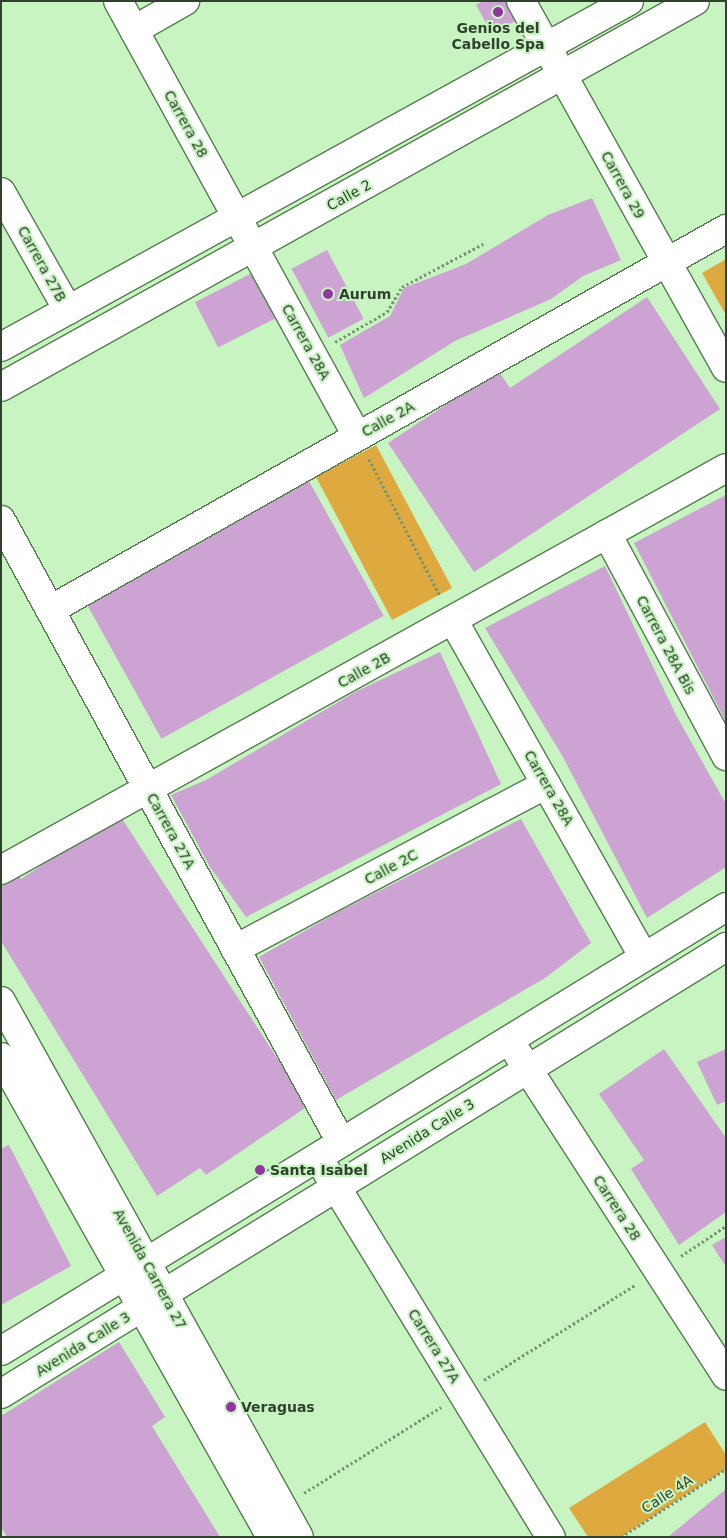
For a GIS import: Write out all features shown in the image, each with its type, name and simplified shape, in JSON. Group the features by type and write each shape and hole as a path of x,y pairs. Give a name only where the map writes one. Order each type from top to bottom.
{"street":[{"name":"Carrera 28","path":"118,1 254,248"},
{"path":"134,30 185,1"},
{"name":"Carrera 29","path":"521,1 726,368"},
{"path":"1,347 547,48 629,1"},
{"name":"Calle 2","path":"1,387 563,77 695,1"},
{"name":"Carrera 27B","path":"1,192 68,310"},
{"name":"Calle 2A","path":"50,610 726,229"},
{"name":"Carrera 28A","path":"254,248 357,436"},
{"name":"Calle 2B","path":"1,870 149,791 726,468"},
{"name":"Carrera 27A","path":"1,520 341,1142"},
{"name":"Carrera 28A Bis","path":"607,534 726,756"},
{"name":"Carrera 28A","path":"453,620 644,956"},
{"name":"Calle 2C","path":"235,949 546,784"},
{"path":"1,1351 716,913 725,948"},
{"name":"Avenida Calle 3","path":"1,1394 725,948"},
{"name":"Avenida Carrera 27","path":"1,1001 271,1537"},
{"name":"Carrera 28","path":"509,1040 726,1376"},
{"name":"Avenida Carrera 27","path":"1,1057 135,1269"},
{"name":"Carrera 27A","path":"317,1156 551,1537"},
{"name":"Avenida Carrera 27","path":"153,1301 300,1537"}],"path":[{"path":"313,355 387,312 402,286 483,244"},
{"path":"357,436 453,620"},
{"path":"282,1506 658,1271 726,1226"},
{"name":"Calle 4A","path":"621,1537 726,1469"}],"shaded area":[{"path":"726,259 726,315 702,273"},
{"path":"376,445 452,588 392,620 316,477"},
{"path":"705,1422 726,1455 726,1469 621,1537 588,1537 569,1508"}],"building":[{"name":"Genios del Cabello Spa","path":"482,1 510,1 520,18 493,35 476,5"},
{"path":"592,198 621,260 583,276 551,299 455,341 364,398 340,345 390,316 404,288 466,264 548,215"},
{"name":"Aurum","path":"327,250 364,319 328,338 292,269"},
{"path":"260,269 283,314 218,348 195,302"},
{"path":"647,297 720,409 474,572 388,443 498,370 510,388"},
{"path":"309,481 384,616 162,739 87,604"},
{"path":"726,495 726,722 634,543"},
{"path":"605,566 676,715 726,804 726,867 647,918 563,757 485,628"},
{"path":"440,652 501,784 246,917 210,867 171,795 206,780 357,691"},
{"path":"119,814 308,1106 206,1175 200,1168 157,1196 1,941 1,874 12,867 21,879"},
{"path":"521,819 591,943 545,978 336,1100 259,957 338,912"},
{"path":"664,1049 726,1138 726,1212 679,1245 631,1169 644,1160 599,1094"},
{"path":"726,1049 726,1101 717,1105 697,1062"},
{"path":"9,1145 71,1266 1,1305 1,1149"},
{"path":"726,1237 726,1267 712,1245"},
{"path":"119,1342 165,1417 152,1426 220,1537 7,1537 1,1527 1,1416"},
{"path":"726,1489 726,1537 668,1537"}],"place":[{"name":"Genios del Cabello Spa","path":"498,12"},
{"name":"Aurum","path":"328,294"},
{"name":"Santa Isabel","path":"260,1170"},
{"name":"Veraguas","path":"231,1407"}]}
